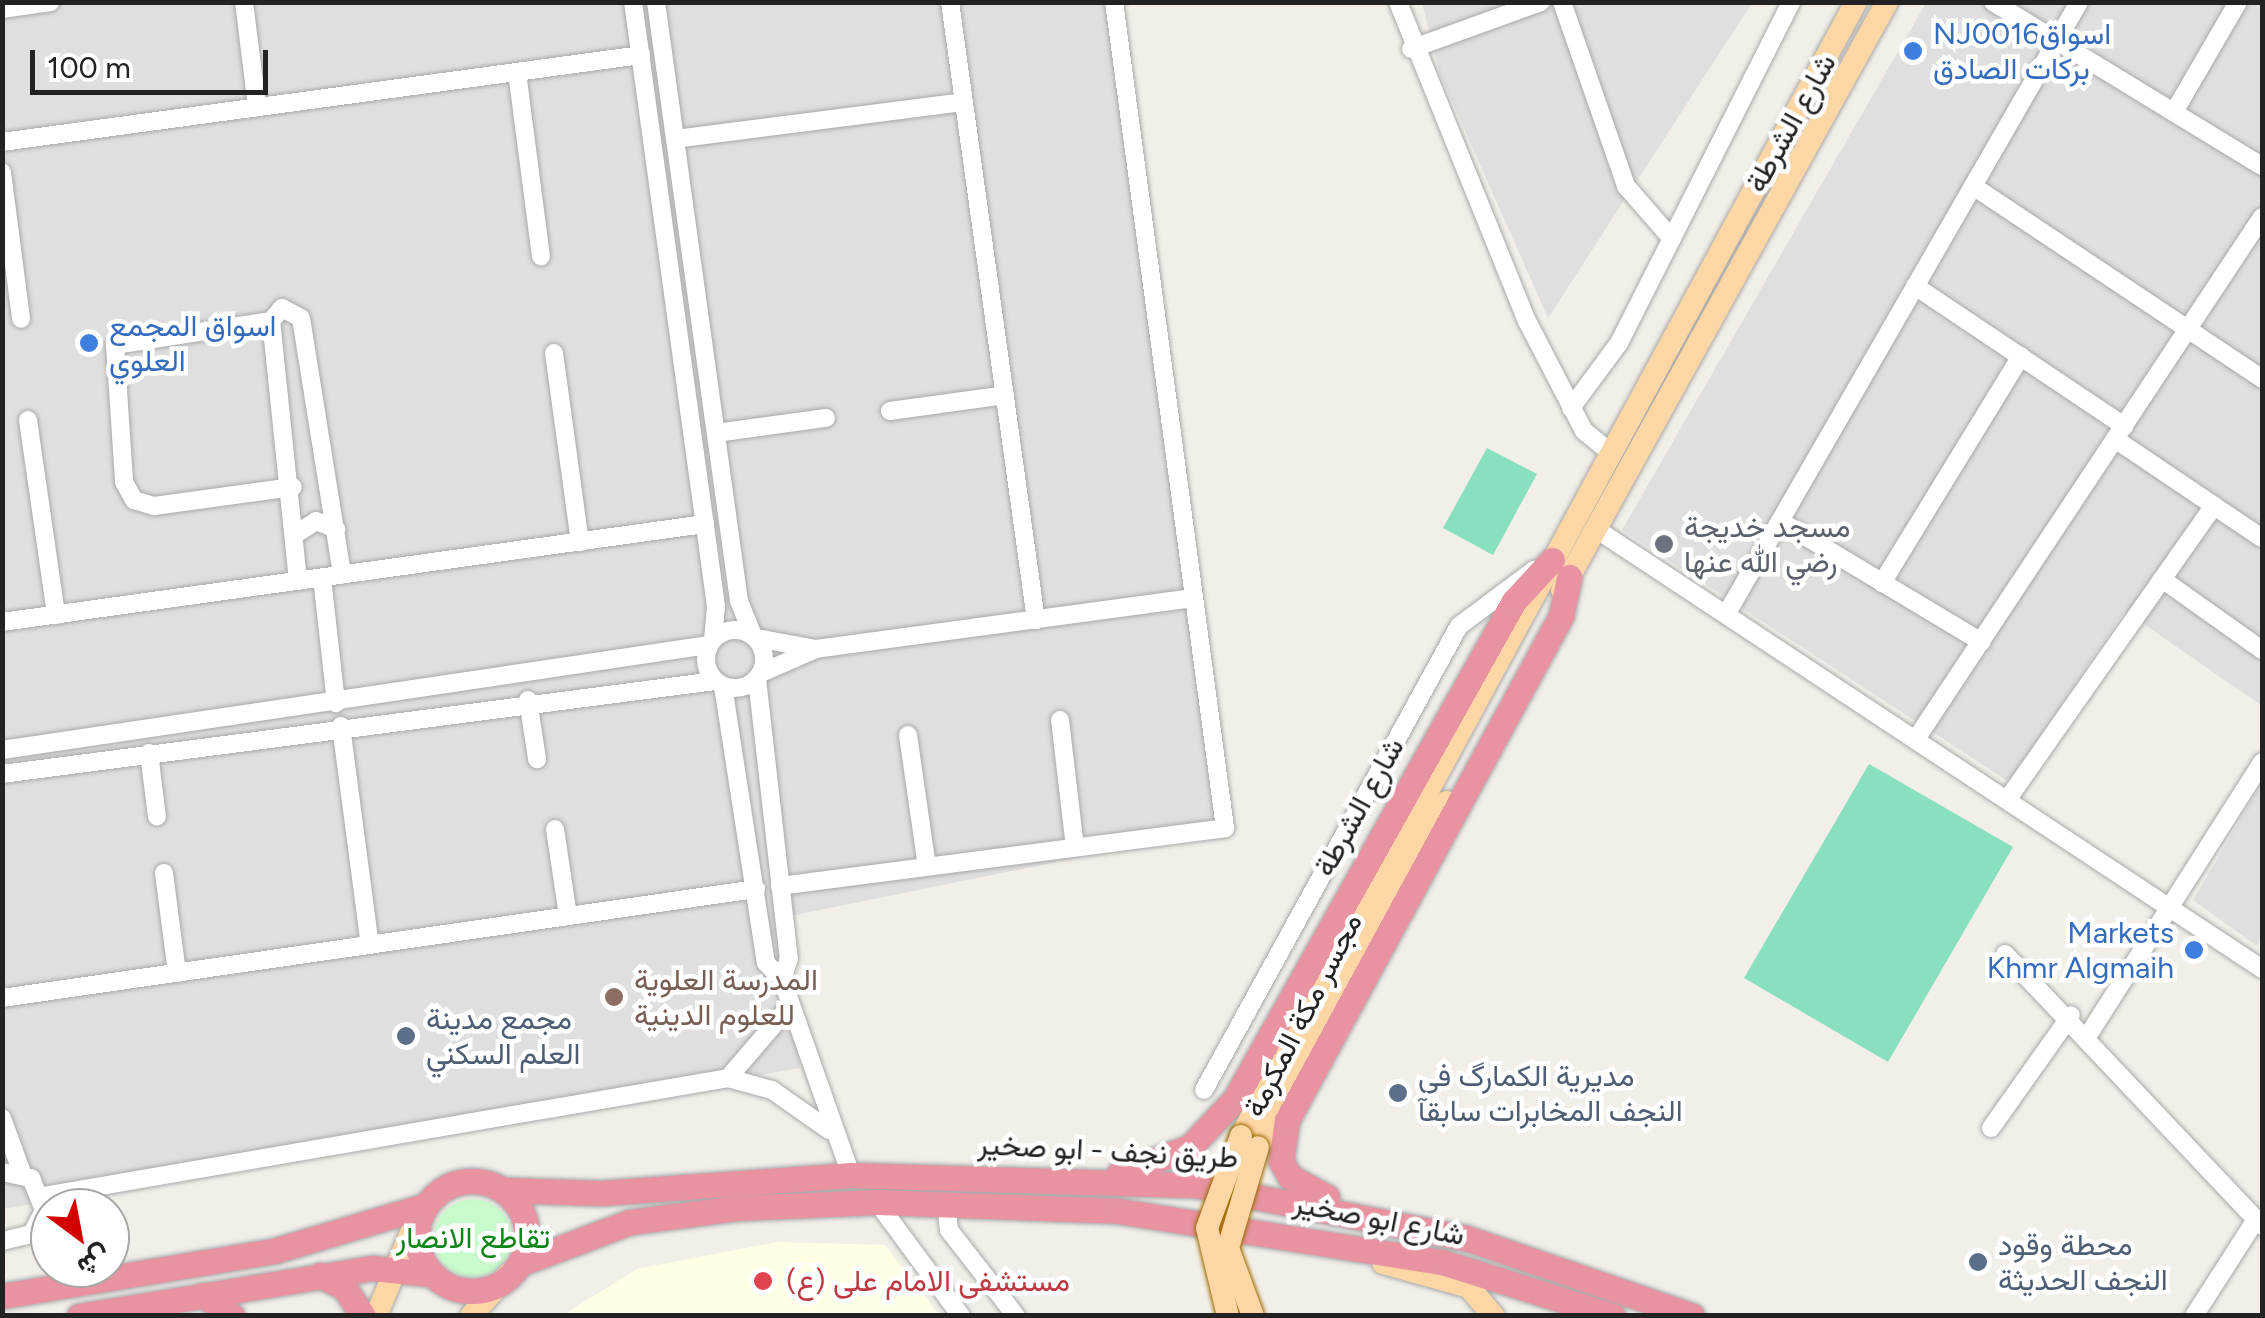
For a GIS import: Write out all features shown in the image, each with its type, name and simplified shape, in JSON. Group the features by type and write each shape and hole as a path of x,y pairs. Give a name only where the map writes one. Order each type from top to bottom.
{"highway":[{"path":"1066,1181 1148,1168 1221,1117 1514,601 1560,568"},
{"path":"1383,1218 1290,1177 1279,1140 1560,616 1560,568"},
{"name":"طريق نجف - ابو صخير","path":"504,1190 600,1193 851,1175 1195,1185 1383,1218 1537,1258 1692,1316"},
{"path":"2,1296 274,1251 420,1214 458,1188 504,1190 528,1218 516,1268"},
{"path":"79,1316 320,1274 398,1268 466,1287 660,1217 877,1202"},
{"name":"شارع ابو صخير","path":"877,1202 1119,1211 1333,1242 1510,1280 1613,1316"},
{"path":"420,1214 415,1254 430,1274"},
{"path":"320,1274 344,1286 363,1316"},
{"path":"203,1295 232,1316"}],"main road":[{"name":"شارع الشرطة","path":"1370,886 1560,568 1610,452 1856,2"},
{"name":"شارع الشرطة","path":"1560,568 1596,529 1887,2"},
{"path":"1761,178 1783,192"},
{"path":"1740,217 1764,227"},
{"name":"مجسر مكة المكرمة","path":"1252,1316 1228,1248 1249,1141 1394,896 1560,568"},
{"name":"مجسر مكة المكرمة","path":"1228,1316 1207,1228 1370,886"},
{"path":"376,1316 420,1214"},
{"path":"1333,1242 1469,1286 1493,1316"},
{"path":"471,1316 516,1268"}],"street":[{"path":"2,9 51,2"},
{"path":"244,2 257,107"},
{"path":"633,2 705,524 711,642 766,963 782,979 829,1130 851,1175"},
{"path":"656,2 741,610 755,636 789,958 782,979"},
{"path":"950,2 1036,620"},
{"path":"780,886 1225,828 1114,2"},
{"path":"1398,2 1412,50 1572,408 1610,452"},
{"path":"1412,50 1540,2"},
{"path":"1572,408 1620,343 1792,2"},
{"path":"1993,2 2262,166"},
{"path":"1727,614 2079,2"},
{"path":"2174,112 2238,2"},
{"path":"1564,4 1626,186 1672,239"},
{"path":"2,142 640,54"},
{"path":"517,72 542,256"},
{"path":"675,139 964,102"},
{"path":"2,172 21,320"},
{"path":"1973,186 2262,379"},
{"path":"1916,739 2262,217"},
{"path":"1916,286 2021,356 2214,506 2262,538"},
{"path":"293,487 154,506 134,500 124,482 114,346 272,321 282,308 301,318 342,575"},
{"path":"272,321 293,487 298,581"},
{"path":"554,353 580,542"},
{"path":"1882,583 2021,356"},
{"path":"890,411 1005,395"},
{"path":"716,434 826,418"},
{"path":"28,420 56,615"},
{"path":"2007,800 2214,506"},
{"path":"294,535 316,521 336,529"},
{"path":"1780,522 1981,642"},
{"path":"2,622 705,524"},
{"path":"1596,529 2172,909 2260,962"},
{"name":"شارع الشرطة","path":"1204,1090 1459,626 1560,568"},
{"path":"322,578 336,703"},
{"path":"2162,579 2262,650"},
{"path":"2,774 528,700 719,683 759,676 816,649 1194,598"},
{"path":"2,750 336,703 711,642 732,629 816,649"},
{"path":"528,700 538,759"},
{"path":"1060,720 1075,847"},
{"path":"341,726 370,945"},
{"path":"908,735 926,867"},
{"path":"149,753 156,818"},
{"path":"2087,1037 2262,762"},
{"path":"556,828 568,916"},
{"path":"164,874 177,973"},
{"path":"2,998 756,889"},
{"path":"2004,954 2071,1015 2259,1223 2194,1316"},
{"path":"728,1078 790,1006"},
{"path":"1990,1128 2071,1015"},
{"path":"89,1188 728,1078 787,1098 829,1130"},
{"path":"2,1118 12,1172 33,1188"},
{"path":"877,1202 961,1316"},
{"path":"946,1205 949,1230 1016,1316"},
{"path":"2,1241 30,1234"}],"shaded area":[{"name":"مجمع مدينة العلم السكني","path":"3,3 1114,3 1225,828 775,919 800,1068 122,1188 30,1188 30,1204 3,1209"},
{"path":"1422,3 1752,3 1548,318 1440,74"},
{"path":"1926,3 2262,3 2262,706 2125,611 2009,782 1622,530"},
{"path":"2262,783 2262,938 2257,946 2193,900"},
{"name":"مستشفی الامام علی (ع)","path":"777,1242 885,1245 939,1315 563,1315 637,1269"}],"green space":[{"path":"1487,448 1537,474 1493,555 1443,528"},
{"path":"1869,764 2013,847 1888,1062 1744,978"},
{"name":"تقاطع الانصار","path":"473,1199 488,1202 500,1211 509,1223 509,1253 500,1265 488,1274 473,1277 458,1274 446,1265 437,1253 434,1238 437,1223 446,1211 458,1202"}],"place":[{"name":"NJ0016اسواق برکات الصادق","path":"1913,51"},
{"name":"اسواق المجمع العلوي","path":"89,343"},
{"name":"مسجد خديجة رضي الله عنها","path":"1664,544"},
{"name":"Markets Khmr Algmaih","path":"2194,950"},
{"name":"المدرسة العلوية للعلوم الدينية","path":"614,997"},
{"name":"مجمع مدينة العلم السكني","path":"406,1036"},
{"name":"مديرية الكمارگ في النجف المخابرات سابقآ","path":"1398,1093"},
{"name":"محطة وقود النجف الحديثة","path":"1978,1262"},
{"name":"مستشفی الامام علی (ع)","path":"763,1281"}]}
